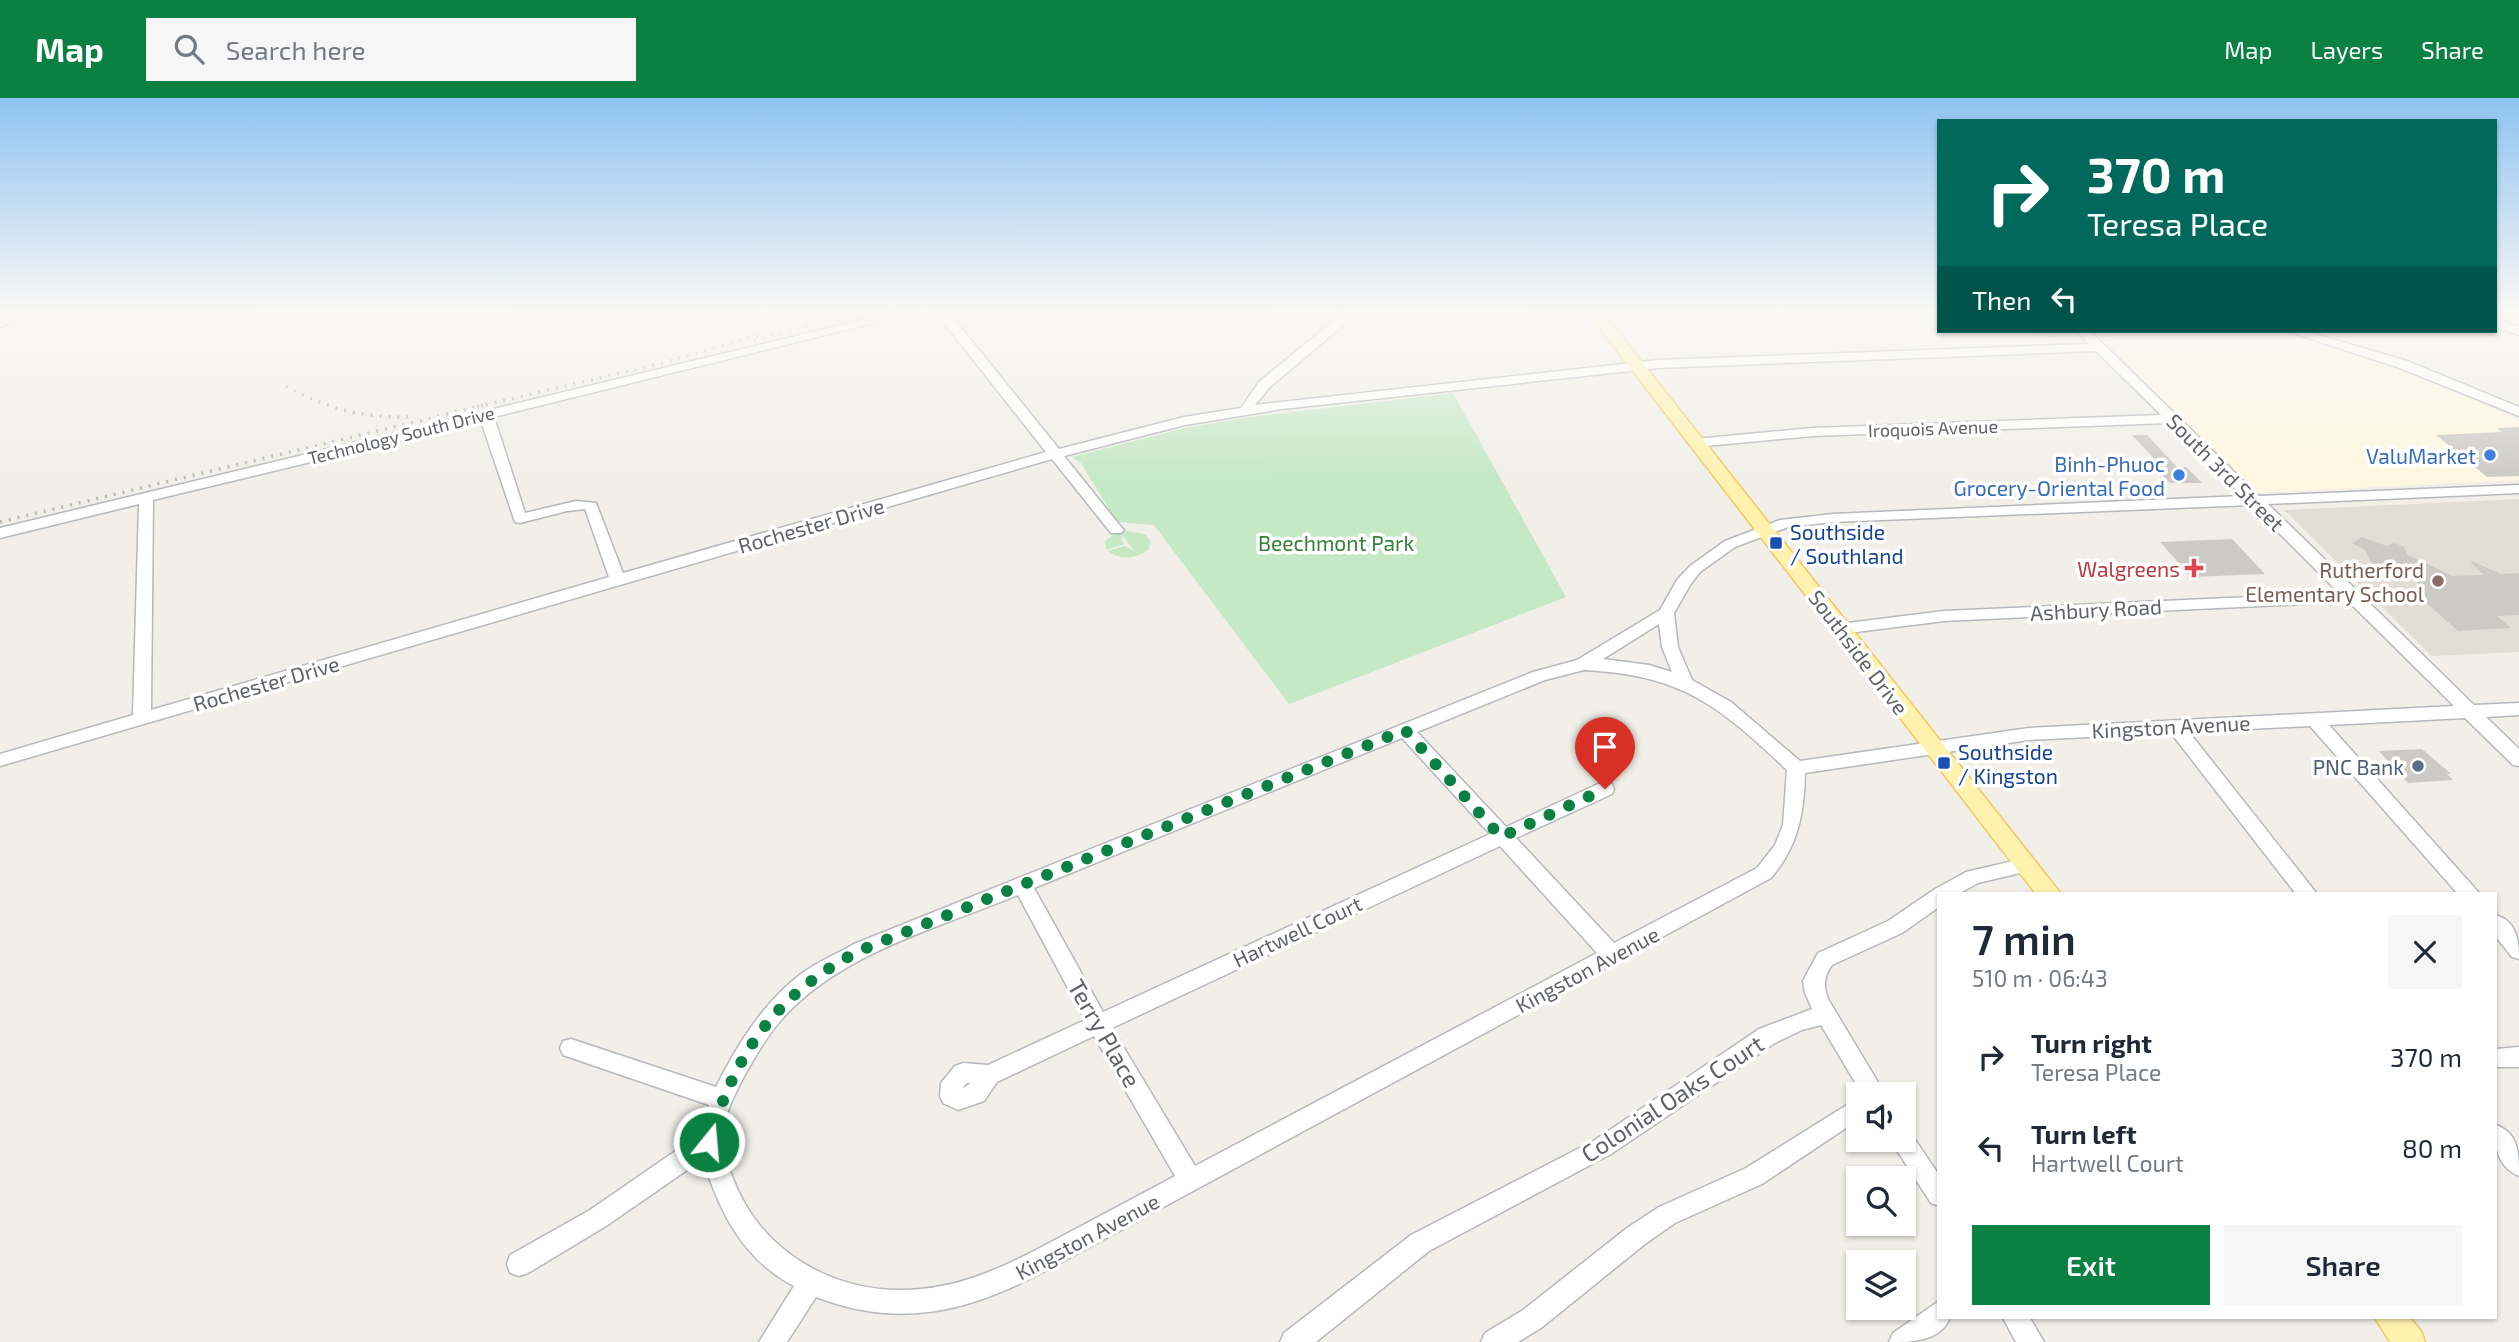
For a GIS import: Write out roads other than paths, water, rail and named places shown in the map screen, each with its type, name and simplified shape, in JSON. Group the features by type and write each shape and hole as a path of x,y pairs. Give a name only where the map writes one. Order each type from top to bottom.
{"main road":[{"name":"Southside Drive","path":"1637,367 2047,892"},
{"path":"2391,1319 2410,1342"}],"street":[{"name":"Technology South Drive","path":"0,533 682,367"},
{"path":"986,367 1116,530"},
{"path":"1248,410 1247,407 1264,385 1286,367"},
{"name":"Rochester Drive","path":"0,760 1056,454 1162,426 1248,410 1637,367"},
{"name":"South 3rd Street","path":"2120,367 2519,760"},
{"path":"2411,367 2519,412"},
{"path":"486,414 520,519 575,505 591,506 618,581"},
{"name":"Iroquois Avenue","path":"1695,443 1813,432 2172,419"},
{"path":"519,1265 598,1218 709,1142 722,1099 749,1045 773,1014 809,980 861,950 1022,884 1539,676 1583,664 1666,612 1683,583 1711,555 1765,529 1785,523 1833,518 2519,489"},
{"path":"142,719 146,498"},
{"name":"Ashbury Road","path":"1840,629 1944,616 2353,597"},
{"path":"1666,612 1670,647 1685,681"},
{"path":"1583,664 1628,667 1685,681 1750,724 1796,768"},
{"name":"Kingston Avenue","path":"709,1142 719,1176 755,1241 788,1271 834,1293 862,1300 882,1302 946,1298 1005,1279 1764,873 1784,849 1792,831 1796,768 2029,734 2519,709"},
{"path":"2314,719 2468,892"},
{"path":"2175,726 2305,892"},
{"path":"1405,730 1612,956"},
{"name":"Hartwell Court","path":"989,1075 1605,789"},
{"path":"1948,892 1973,877 2026,865"},
{"name":"Terry Place","path":"1022,884 1098,1023 1191,1181"},
{"path":"1867,1082 1813,989 1816,969 1825,959 1895,927 1937,899"},
{"path":"2497,924 2519,951"},
{"name":"Colonial Oaks Court","path":"1293,1342 1420,1243 1603,1147 1767,1036 1798,1022 1826,1015"},
{"path":"571,1048 722,1099"},
{"path":"2497,1058 2519,1057"},
{"path":"1494,1342 1532,1319 1636,1236 1667,1215 1754,1176 1846,1116"},
{"path":"2497,1136 2519,1165"},
{"path":"1911,1152 1937,1192"},
{"path":"772,1342 812,1282"},
{"path":"1902,1342 1937,1316"},
{"path":"2017,1319 2031,1342"}],"railway":[{"path":"477,407 645,367"},
{"path":"286,386 345,410 375,416 408,417"},
{"path":"0,522 485,405"}],"place":[{"name":"ValuMarket","path":"2490,455"},
{"name":"Binh-Phuoc Grocery-Oriental Food","path":"2179,475"},
{"name":"Southside / Southland","path":"1776,543"},
{"name":"Walgreens","path":"2194,568"},
{"name":"Rutherford Elementary School","path":"2438,581"},
{"name":"Southside / Kingston","path":"1944,763"},
{"name":"PNC Bank","path":"2418,766"}],"park label":[{"name":"Beechmont Park","path":"1336,542"}]}
